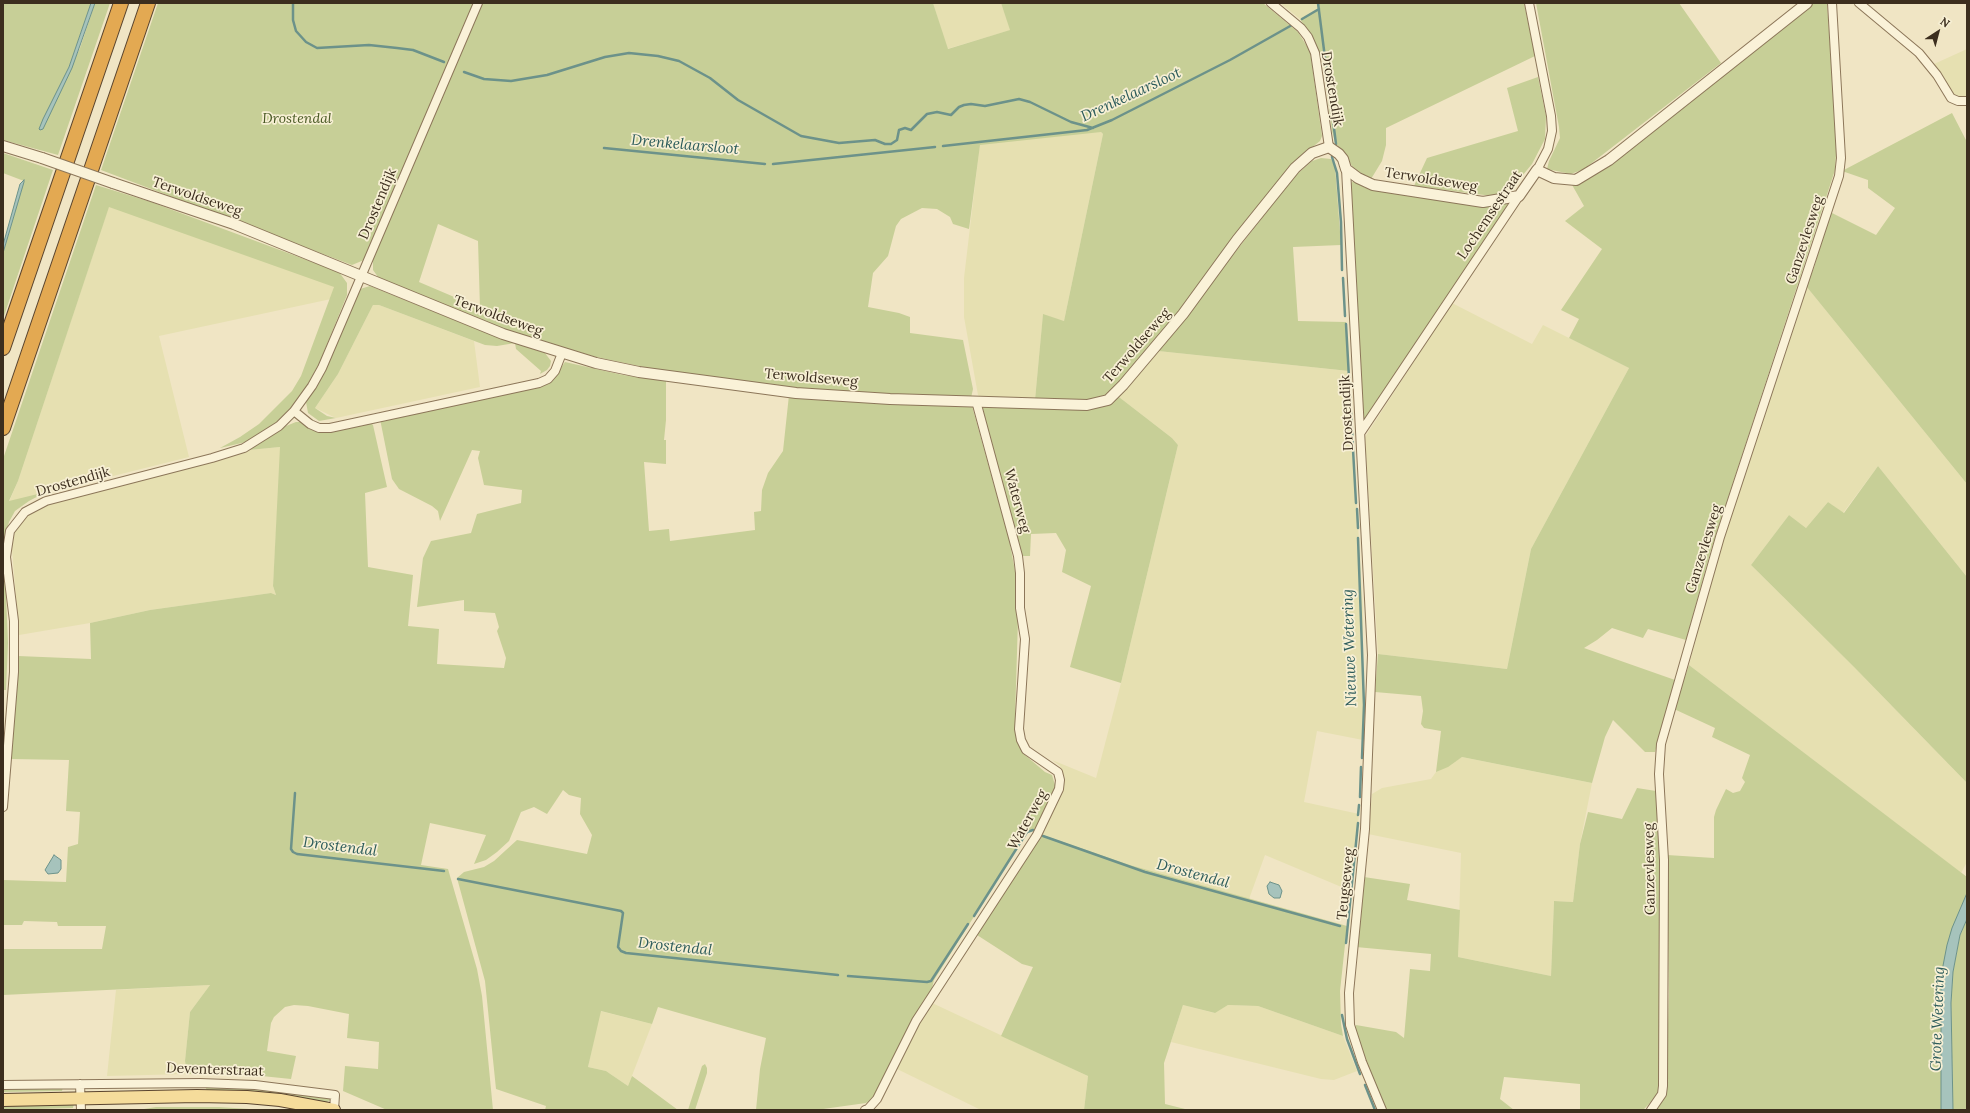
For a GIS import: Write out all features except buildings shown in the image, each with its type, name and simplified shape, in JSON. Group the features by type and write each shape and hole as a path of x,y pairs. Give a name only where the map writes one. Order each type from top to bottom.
{"highway":[{"path":"3,348 121,3"},
{"path":"3,428 148,3"}],"main road":[{"name":"Deventerstraat","path":"3,1100 81,1104 197,1096 247,1097 280,1100 334,1110"}],"street":[{"name":"Drostendijk","path":"3,807 14,665 14,621 6,557 7,540 10,531 25,512 46,501 212,458 244,448 279,426 294,411 312,386 322,368 478,3"},
{"name":"Drostendijk","path":"1271,3 1301,28 1308,37 1315,53 1332,149"},
{"path":"1529,3 1551,116 1552,131 1548,149 1537,170"},
{"name":"Lochemsestraat","path":"1361,432 1537,170 1562,180 1576,180 1583,177 1609,160 1807,3"},
{"name":"Ganzevlesweg","path":"1651,1110 1662,1094 1663,1086 1664,860 1659,774 1661,744 1720,537 1839,176 1841,158 1832,3"},
{"path":"1859,3 1918,53 1936,75 1951,98 1958,101 1967,101"},
{"name":"Terwoldseweg","path":"3,146 234,224 490,329 562,353 639,372 796,393 890,399 1087,405 1108,400 1123,385 1183,314 1237,240 1295,168 1312,153 1332,149 1343,159 1346,169 1358,178 1373,185 1469,201 1483,202 1519,196"},
{"name":"Drostendijk","path":"1346,169 1372,655"},
{"path":"294,411 310,424 319,428 330,428 532,385 548,379 555,371 562,353"},
{"name":"Waterweg","path":"864,1110 868,1109 877,1099 916,1021 1036,835 1056,798 1060,780 1058,772 1052,767 1033,757 1026,750 1021,740 1019,729 1025,639 1020,608 1018,556 976,401"},
{"name":"Teugseweg","path":"1372,655 1365,829 1349,993 1350,1025 1362,1062 1382,1110"},
{"name":"Deventerstraat","path":"3,1085 200,1083 255,1085 335,1095 334,1110"},
{"path":"80,1084 81,1104"}],"shaded area":[{"path":"933,3 1001,3 1011,30 947,49"},
{"path":"1280,3 1317,3 1318,10 1300,19"},
{"path":"1967,49 1967,98 1962,100 1954,96 1934,64"},
{"path":"1099,130 1103,134 1064,321 1043,315 1035,400 982,399 978,395 964,317 964,278 980,143"},
{"path":"109,206 311,277 332,285 335,289 331,299 159,336 189,457 9,502 18,481"},
{"path":"1806,286 1967,484 1967,577 1878,466 1843,513 1828,502 1806,528 1789,515 1751,565 1854,667 1967,783 1967,862 1961,873 1689,665 1723,538"},
{"path":"1452,303 1532,344 1543,325 1629,368 1531,549 1507,669 1378,654 1365,437"},
{"path":"373,305 379,305 474,341 480,387 336,418 315,408 338,374"},
{"path":"1158,351 1349,371 1363,609 1363,740 1317,731 1304,802 1359,814 1351,891 1265,855 1249,899 1130,865 1040,834 1058,799 1065,778 1060,766 1052,760 1096,778 1121,683 1178,445 1172,438 1119,397"},
{"path":"281,447 273,586 276,595 271,593 150,610 90,623 19,635 12,549 16,525 22,517 41,505 249,450"},
{"path":"1462,757 1592,783 1580,844 1573,902 1554,901 1551,976 1458,957 1461,853 1368,834 1372,794 1382,788 1431,779 1436,772"},
{"path":"210,985 190,1012 185,1061 187,1074 107,1076 116,990"},
{"path":"930,1002 1088,1076 1084,1110 981,1110 895,1068"},
{"path":"1183,1005 1214,1013 1228,1005 1258,1006 1343,1036 1357,1071 1334,1080 1321,1079 1171,1042"},
{"path":"600,1011 652,1024 628,1086 606,1071 588,1067"}],"green space":[{"path":"3,3 91,3 69,67 41,130 80,48 95,3 110,3 58,155 3,140"},
{"path":"158,3 933,3 948,49 1010,30 1001,3 1263,3 1298,32 1310,51 1322,136 1320,141 1310,149 1147,351 1105,397 1096,400 1035,400 1043,314 1064,321 1103,134 1101,132 980,145 969,229 953,224 950,217 937,209 922,208 901,219 896,226 888,256 873,273 868,307 899,313 910,317 910,333 963,340 973,389 971,398 818,392 672,373 596,357 498,328 384,281 378,277 373,270 373,259 412,167 405,163 366,257 364,260 352,265 101,170","holes":["438,224 478,241 480,308 419,282"]},
{"path":"1317,3 1524,3 1535,56 1386,128 1386,145 1382,161 1371,179 1355,170 1335,142 1332,131 1323,61 1314,40 1300,19 1318,10"},
{"path":"1536,3 1679,3 1721,63 1584,169 1571,174 1547,169 1549,161 1560,138"},
{"path":"1812,3 1827,4 1837,140 1835,170 1711,550 1686,640 1648,629 1643,638 1612,628 1584,648 1675,680 1655,752 1645,752 1613,720 1605,737 1592,783 1462,757 1448,767 1436,772 1441,731 1424,728 1421,724 1423,711 1421,696 1375,692 1378,654 1507,669 1531,549 1629,368 1569,338 1579,319 1561,310 1602,249 1565,221 1584,206 1571,183"},
{"path":"1538,77 1546,116 1545,139 1532,164 1517,182 1508,189 1492,196 1414,186 1427,158 1518,131 1507,88"},
{"path":"1952,113 1967,142 1967,484 1806,286 1814,268 1830,212 1876,235 1895,208 1868,188 1868,180 1842,171"},
{"path":"3,153 53,170 3,319 3,253 24,181 3,173"},
{"path":"1321,158 1331,159 1335,166 1341,245 1293,247 1298,321 1346,322 1349,371 1158,351 1294,177 1312,161"},
{"path":"1354,181 1505,202 1508,205 1362,424 1350,192 1351,183"},
{"path":"96,185 151,202 339,272 347,283 347,295 319,364 300,398 279,423 246,442 220,448 259,424 292,391 301,376 334,287 109,207 18,481 9,501 46,492 29,501 15,511 9,522 5,537 4,548 8,643 6,690 3,690 3,459"},
{"path":"370,286 515,343 497,346 485,345 379,305 373,305 338,374 315,408 327,416 336,418 319,421 308,413 306,402 317,386 360,289"},
{"path":"515,343 545,353 551,361 550,366 547,370 540,374 541,371 516,349"},
{"path":"565,362 623,375 666,381 666,420 664,440 666,440 666,464 644,462 649,531 669,529 670,541 755,530 754,512 761,511 762,490 768,473 783,451 789,395 972,406 1009,539 1015,571 1018,619 1015,718 1017,742 1025,755 1045,772 1052,775 1055,785 1054,793 1035,829 1028,831 934,980 932,988 907,1031 873,1098 866,1103 816,1110 756,1110 760,1069 766,1038 658,1007 652,1024 601,1011 588,1067 606,1071 628,1086 632,1076 678,1110 545,1110 546,1106 496,1089 485,981 457,878 464,872 484,867 494,861 517,840 587,854 592,835 580,814 581,798 569,795 563,790 547,814 534,807 521,812 509,841 486,860 474,864 486,835 430,823 421,865 448,869 477,969 482,996 493,1110 387,1110 343,1091 345,1066 378,1069 379,1042 347,1038 349,1014 308,1006 294,1005 285,1007 274,1017 271,1023 267,1051 296,1056 291,1079 252,1075 187,1074 185,1061 190,1012 210,985 3,995 3,949 102,949 106,926 58,926 57,922 24,921 22,925 3,925 3,880 66,882 68,847 78,844 80,812 66,811 69,760 11,759 18,656 91,659 90,623 150,610 271,593 276,595 273,586 280,447 249,450 286,426 296,422 301,422 320,432 370,422 373,425 387,487 365,493 368,567 413,575 408,626 439,629 437,664 504,668 506,658 497,631 499,627 495,613 464,611 464,600 417,607 423,558 431,541 471,533 477,514 521,503 522,490 484,485 478,458 480,451 472,450 440,521 438,511 432,506 399,489 392,479 380,419 551,382"},
{"path":"1119,397 1172,438 1178,445 1121,683 1070,667 1091,586 1062,572 1066,550 1056,533 1031,534 1030,556 1020,556 981,406 1114,400"},
{"path":"1878,466 1967,577 1967,783 1854,667 1751,565 1789,515 1806,528 1828,502 1844,513"},
{"path":"1689,665 1967,877 1967,893 1941,976 1941,1110 1656,1110 1662,1102 1666,1085 1669,994 1667,855 1714,858 1714,817 1716,810 1726,789 1733,793 1740,791 1745,782 1742,778 1750,755 1712,737 1715,728 1674,709"},
{"path":"1637,788 1656,791 1662,910 1659,1089 1657,1096 1643,1110 1580,1110 1580,1084 1504,1077 1500,1099 1514,1110 1385,1110 1361,1051 1354,1029 1356,1025 1396,1032 1404,1038 1410,969 1430,971 1431,954 1356,947 1364,877 1410,884 1407,900 1460,910 1458,957 1551,976 1554,901 1573,902 1580,844 1588,812 1622,819"},
{"path":"1040,834 1130,865 1347,926 1340,991 1343,1036 1258,1006 1228,1005 1215,1013 1183,1005 1164,1063 1165,1104 1189,1110 1084,1110 1088,1076 1001,1036 1033,967 1022,964 977,935"},
{"path":"1967,919 1967,1110 1953,1110 1951,1003 1953,972 1960,935"},
{"path":"705,1064 707,1073 695,1110 688,1110 702,1066"},
{"path":"205,1086 247,1087 331,1098 331,1100 326,1102 302,1098 207,1091"},
{"path":"63,1087 62,1091 3,1092 3,1088"},
{"path":"74,1103 73,1108 3,1110 3,1105"},
{"path":"156,1107 219,1107 265,1110 138,1110"}],"water":[{"path":"91,3 95,3 72,68 43,129 40,130 39,129 43,119 69,67"},
{"path":"24,180 3,253 3,245 20,184"},
{"path":"54,855 61,860 61,869 58,873 48,874 45,870"},
{"path":"1270,882 1279,885 1282,891 1280,898 1274,898 1269,894 1267,886"},
{"path":"1967,893 1967,919 1960,935 1953,972 1951,1003 1953,1110 1941,1110 1941,976 1952,928"}],"waterway":[{"path":"293,3 293,20 296,31 306,42 317,48 369,45 397,48 413,50 444,62"},
{"name":"Nieuwe Wetering","path":"1318,3 1336,144"},
{"name":"Drenkelaarsloot","path":"1302,19 1319,9"},
{"name":"Drenkelaarsloot","path":"943,146 1087,130 1112,120 1230,60 1292,25"},
{"path":"464,72 484,79 511,81 547,75 605,57 629,53 658,56 679,61 710,78 738,100 801,136 839,143 875,140 885,144 891,144 897,140 899,130 905,128 911,130 927,114 937,112 951,115 959,107 964,105 971,104 985,106 1019,99 1030,102 1071,122 1093,128"},
{"name":"Drenkelaarsloot","path":"773,164 935,147"},
{"name":"Drenkelaarsloot","path":"604,148 765,164"},
{"name":"Nieuwe Wetering","path":"1332,157 1337,173 1341,222 1342,270"},
{"name":"Nieuwe Wetering","path":"1343,278 1345,316"},
{"name":"Nieuwe Wetering","path":"1346,324 1356,503"},
{"name":"Nieuwe Wetering","path":"1357,509 1358,528"},
{"name":"Nieuwe Wetering","path":"1358,538 1364,705 1362,758"},
{"name":"Nieuwe Wetering","path":"1360,797 1361,767"},
{"name":"Drostendal","path":"295,793 291,849 293,852 297,854 444,871"},
{"name":"Nieuwe Wetering","path":"1358,815 1359,805"},
{"name":"Nieuwe Wetering","path":"1346,943 1358,823"},
{"name":"Drostendal","path":"974,916 1027,832 1033,830"},
{"name":"Drostendal","path":"1043,836 1145,872 1340,926"},
{"name":"Drostendal","path":"458,879 621,911 623,913 618,947 621,951 626,953 838,975"},
{"name":"Drostendal","path":"848,976 927,982 931,981 968,924"},
{"name":"Nieuwe Wetering","path":"1342,1015 1347,1039 1360,1074"},
{"name":"Nieuwe Wetering","path":"1365,1085 1375,1110"}],"water label":[{"name":"Grote Wetering","path":"1938,1019"}]}
